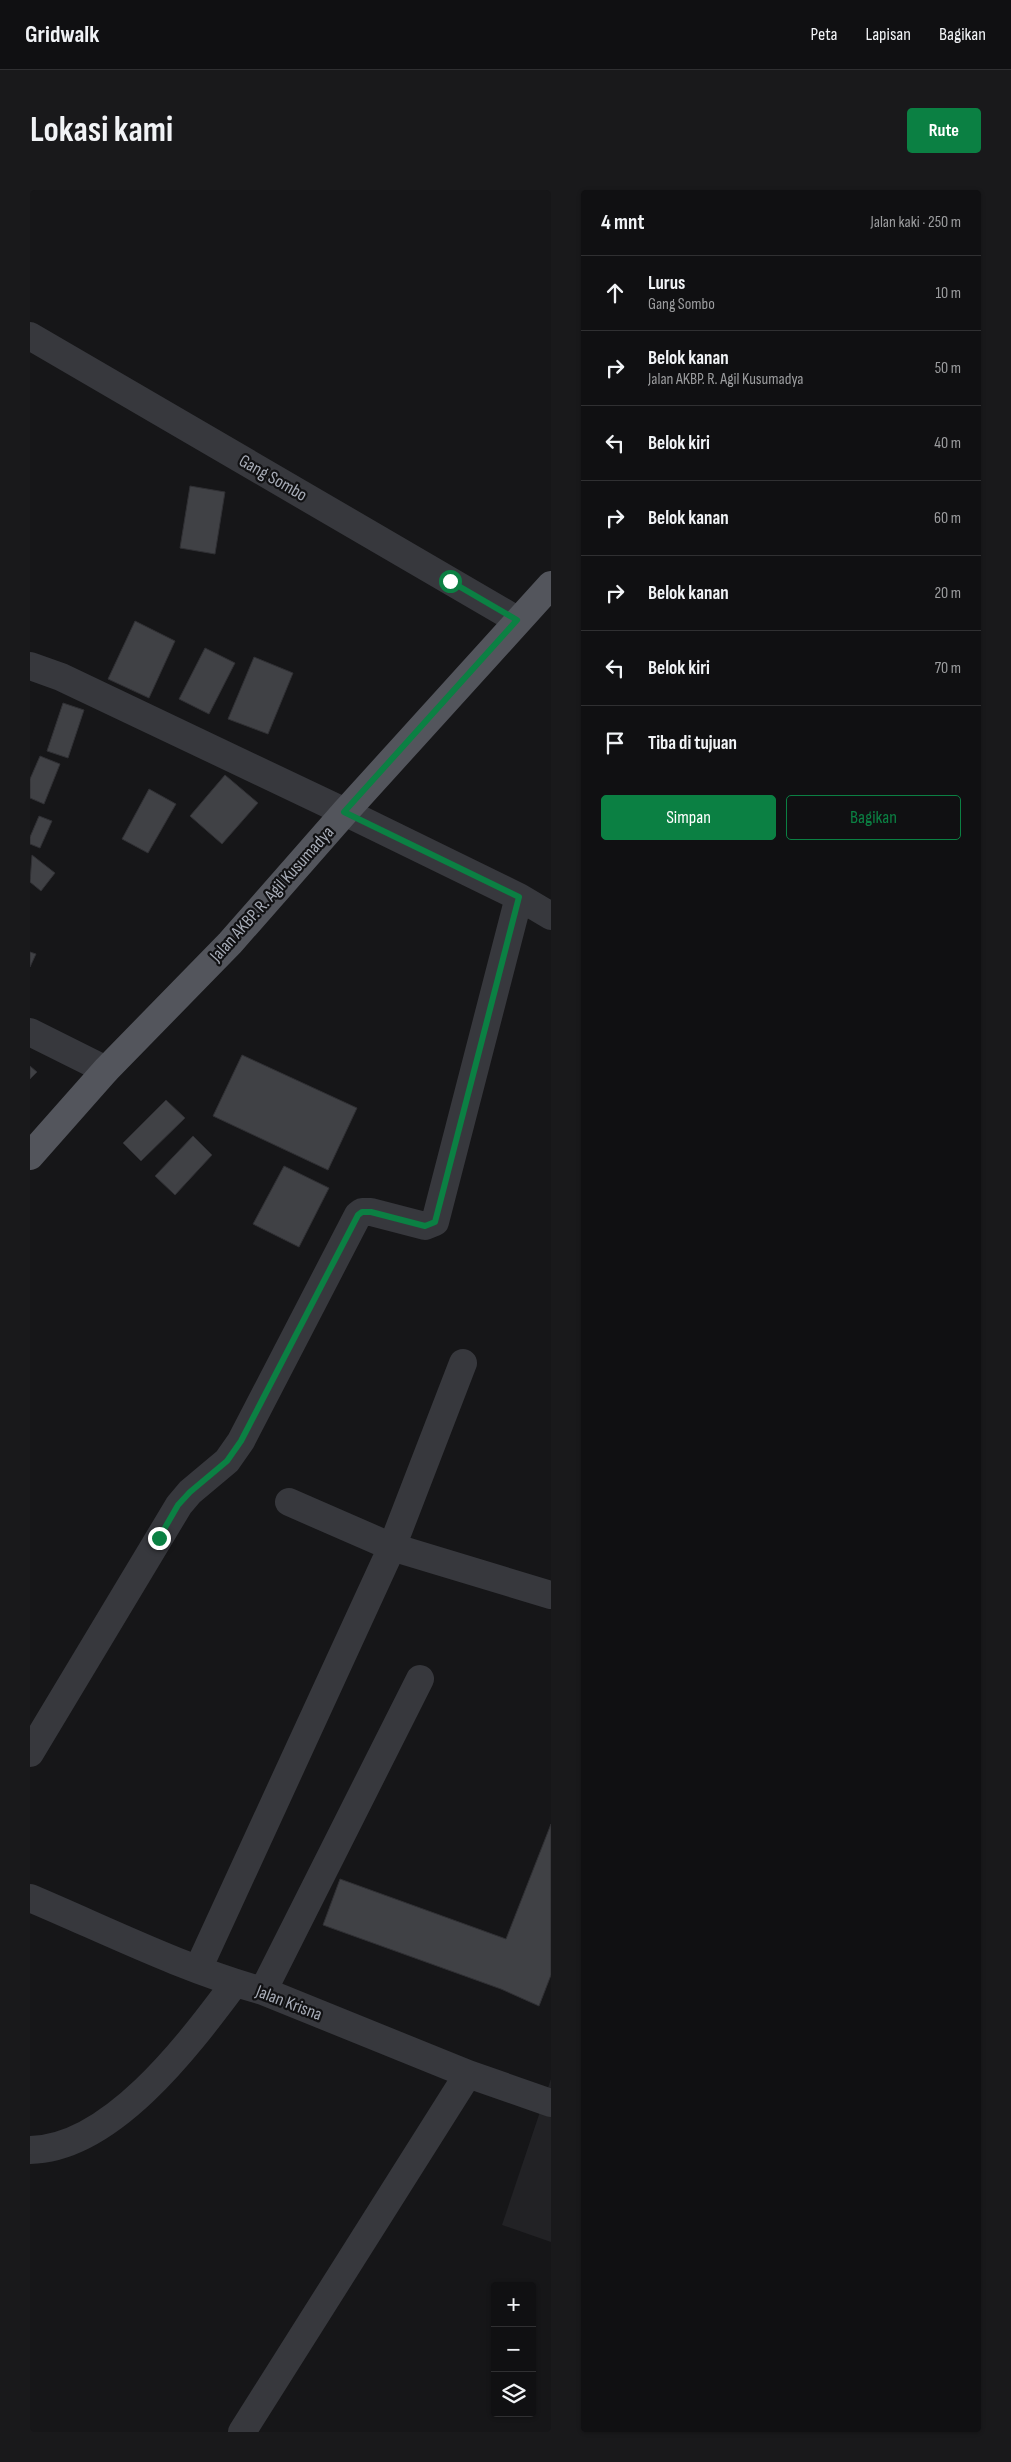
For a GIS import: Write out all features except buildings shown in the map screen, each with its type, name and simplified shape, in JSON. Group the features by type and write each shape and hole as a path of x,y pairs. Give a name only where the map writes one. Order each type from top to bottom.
{"main road":[{"name":"Jalan AKBP. R. Agil Kusumadya","path":"30,1156 106,1070 230,943 344,812 517,620 551,585"}],"street":[{"name":"Gang Sombo","path":"30,336 517,620"},
{"path":"30,666 61,677 344,812 519,897 551,916"},
{"path":"30,1752 178,1505 190,1492 227,1461 241,1441 358,1215 362,1212 371,1212 425,1226 435,1222 519,897"},
{"path":"30,1032 106,1070"},
{"path":"198,1969 392,1547 463,1363"},
{"path":"289,1502 392,1547 551,1594"},
{"path":"263,1991 420,1678"},
{"name":"Jalan Krisna","path":"30,1898 198,1969 234,1983 263,1991 468,2074 551,2103"},
{"path":"30,2150 42,2150 74,2139 109,2122 138,2097 196,2035 234,1983"},
{"path":"242,2432 468,2074"}],"shaded area":[{"path":"551,2079 551,2242 502,2225"}],"route":[{"path":"159,1538 178,1505 190,1492 214,1474 227,1461 241,1441 358,1215 362,1212 371,1212 425,1226 435,1222 519,897 430,856 344,812 517,620 450,581"}]}
